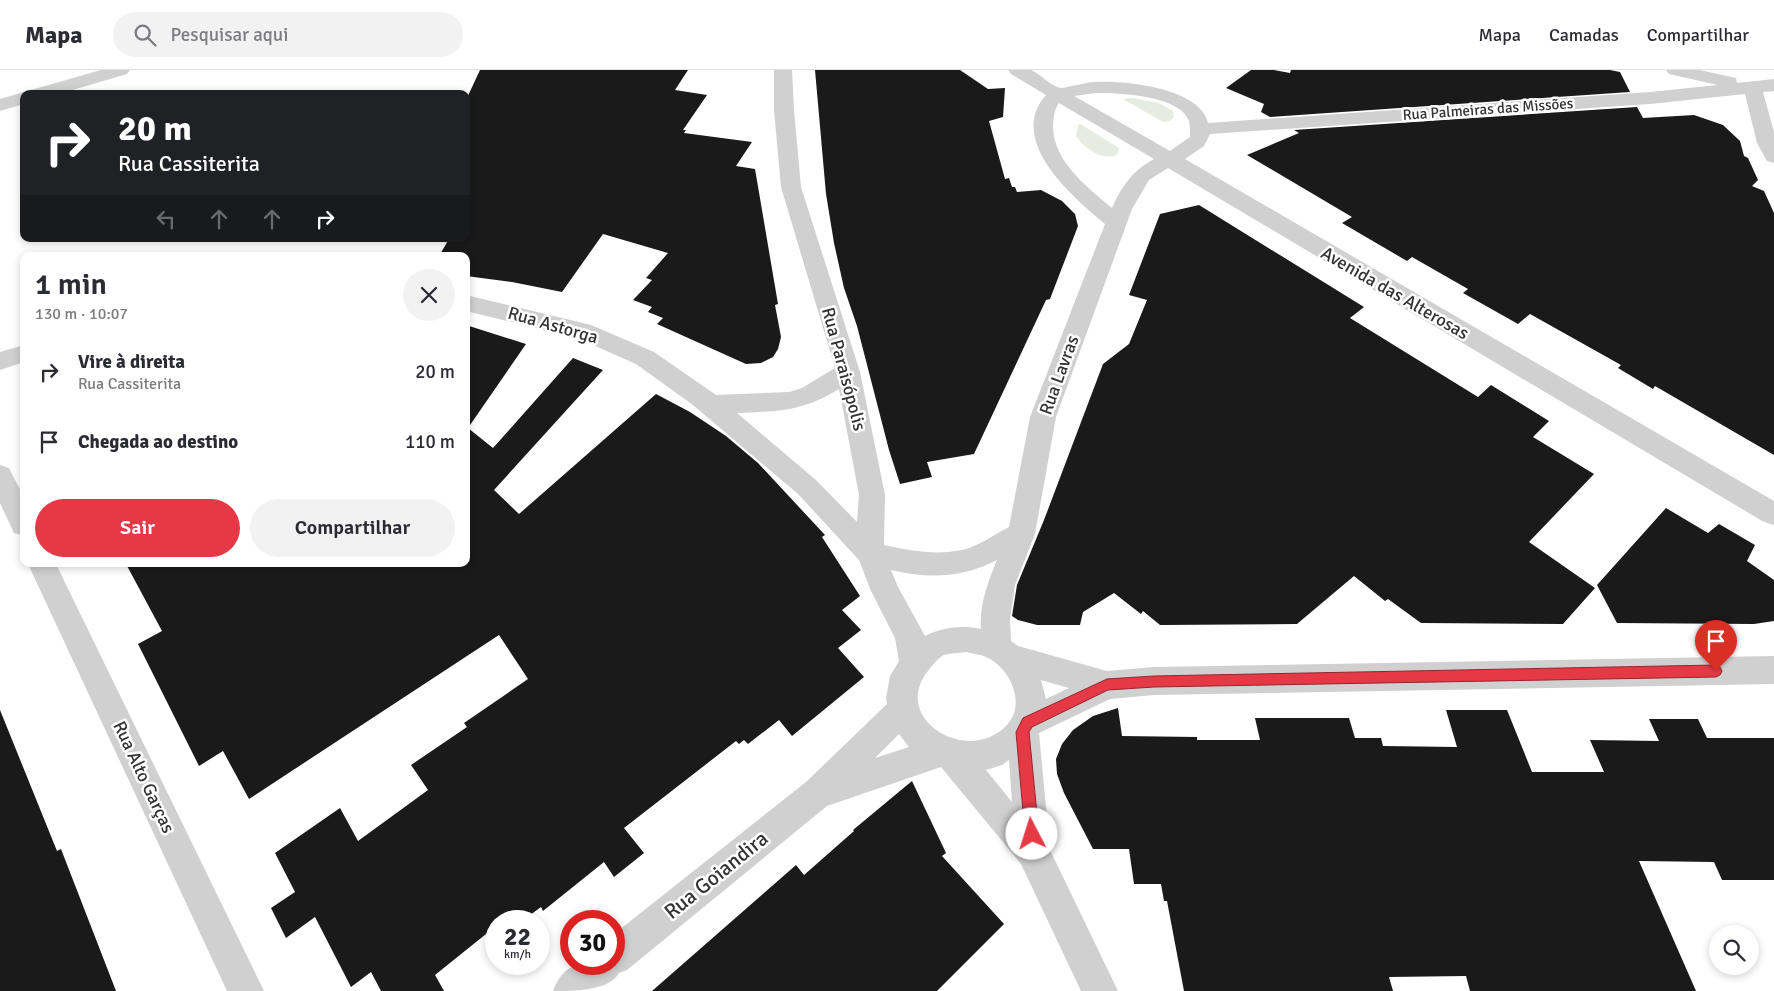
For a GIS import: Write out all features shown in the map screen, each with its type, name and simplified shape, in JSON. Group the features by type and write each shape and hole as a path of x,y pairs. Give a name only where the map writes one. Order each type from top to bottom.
{"street":[{"path":"52,90 121,70"},
{"name":"Rua Paraisópolis","path":"783,70 784,110 791,187 848,372 872,495 870,553 885,591 910,636 914,662"},
{"name":"Avenida das Alterosas","path":"1017,70 1774,514"},
{"path":"1675,70 1774,93"},
{"name":"Rua Palmeiras das Missões","path":"1201,129 1650,98 1774,86"},
{"path":"1116,222 1085,197 1063,173 1048,147 1042,124 1043,116 1045,109 1058,94 1086,88 1113,87 1138,88 1156,92 1183,104 1196,116 1201,129"},
{"path":"1753,88 1767,144 1774,157"},
{"path":"0,105 20,99"},
{"name":"Rua Lavras","path":"1005,653 995,620 1001,585 1021,534 1043,417 1124,203 1146,172 1166,159 1189,149 1200,140 1201,129"},
{"name":"Rua Astorga","path":"470,304 583,331 645,358 711,405 807,487 870,553"},
{"path":"0,360 20,354"},
{"path":"711,405 789,402 811,394 848,372"},
{"path":"0,475 20,517"},
{"path":"870,553 914,564 943,564 972,560 1021,534"},
{"name":"Rua Alto Garças","path":"43,567 246,991"},
{"path":"1100,991 1033,852 946,754 922,741 910,726 903,709 902,693 905,677 914,662 936,644 966,639 1107,685"},
{"path":"1005,653 1027,678 1032,700 1025,727 1033,852"},
{"path":"946,754 980,758 1005,749 1025,727 1107,685 1154,681 1774,670"},
{"name":"Rua Goiandira","path":"625,948 818,793 903,709"},
{"name":"Rua Goiandira","path":"818,793 946,754"},
{"path":"571,991 591,975"}],"shaded area":[{"path":"1133,98 1159,103 1173,111 1174,117 1170,121 1163,122 1123,99"},
{"path":"1080,124 1119,148 1117,155 1100,155 1084,145 1076,136 1078,125"}],"building":[{"path":"480,70 688,70 675,90 707,95 683,130 686,130 684,133 752,142 736,166 755,169 778,304 775,305 781,337 778,349 773,357 761,363 746,364 657,324 663,318 648,312 652,307 633,300 652,280 646,278 668,253 603,234 562,292 512,282 470,277 470,252 441,252 447,242 470,242 470,91"},
{"path":"815,70 960,70 988,89 1005,88 1003,117 989,121 1005,179 1009,178 1012,187 1015,187 1017,192 1041,190 1062,201 1075,214 1078,226 1050,299 1046,300 974,454 927,462 932,477 900,484 889,450 857,326 844,288 834,243 826,194"},
{"path":"1251,70 1274,70 1290,73 1291,70 1610,70 1620,72 1630,92 1270,117 1261,112 1264,104 1226,88"},
{"path":"1637,107 1643,118 1694,115 1723,125 1740,141 1744,156 1748,158 1758,180 1752,186 1764,191 1774,213 1774,455 1655,386 1653,389 1618,368 1621,365 1530,314 1518,324 1463,293 1468,289 1412,257 1407,261 1342,223 1352,217 1247,155 1299,133 1294,130"},
{"path":"1199,205 1364,307 1350,318 1478,397 1491,385 1549,421 1533,437 1594,474 1529,542 1595,588 1563,624 1421,623 1388,599 1385,601 1354,576 1297,624 1160,625 1143,611 1141,614 1114,593 1083,612 1080,625 1037,625 1018,620 1012,616 1017,585 1044,520 1103,364 1129,344 1147,300 1129,295 1160,214"},
{"path":"470,326 526,344 470,425"},
{"path":"573,358 603,370 494,490 519,514 656,394 690,412 726,436 758,463 825,535 822,537 860,596 842,610 861,630 838,648 864,677 792,736 779,720 748,744 744,740 739,744 736,741 624,828 644,853 614,877 604,862 544,910 541,907 537,910 485,910 485,935 435,975 444,991 381,991 371,972 351,987 315,917 286,938 271,908 295,892 275,853 340,808 358,841 428,790 411,765 467,727 464,723 528,679 499,635 249,799 223,751 199,766 138,644 162,631 128,567 470,567 470,430 493,448"},
{"path":"1666,508 1708,533 1719,524 1755,545 1747,561 1774,580 1774,621 1754,624 1617,623 1597,585"},
{"path":"1118,708 1122,736 1197,737 1197,740 1260,740 1255,718 1349,718 1355,738 1381,738 1383,746 1457,747 1446,710 1507,710 1532,772 1604,772 1590,740 1659,741 1649,719 1698,719 1707,738 1774,738 1774,880 1722,880 1714,862 1639,861 1696,991 1470,991 1466,976 1389,977 1393,991 1184,991 1167,901 1164,901 1161,884 1134,884 1129,849 1093,849 1064,793 1057,774 1056,759 1062,744 1073,730 1093,716"},
{"path":"0,710 57,851 61,849 116,991 0,991"},
{"path":"912,781 946,853 942,856 1004,924 937,991 652,991 796,865 804,875 853,830"}],"route":[{"path":"1032,834 1022,732 1028,723 1107,685 1154,681 1716,671"}]}
